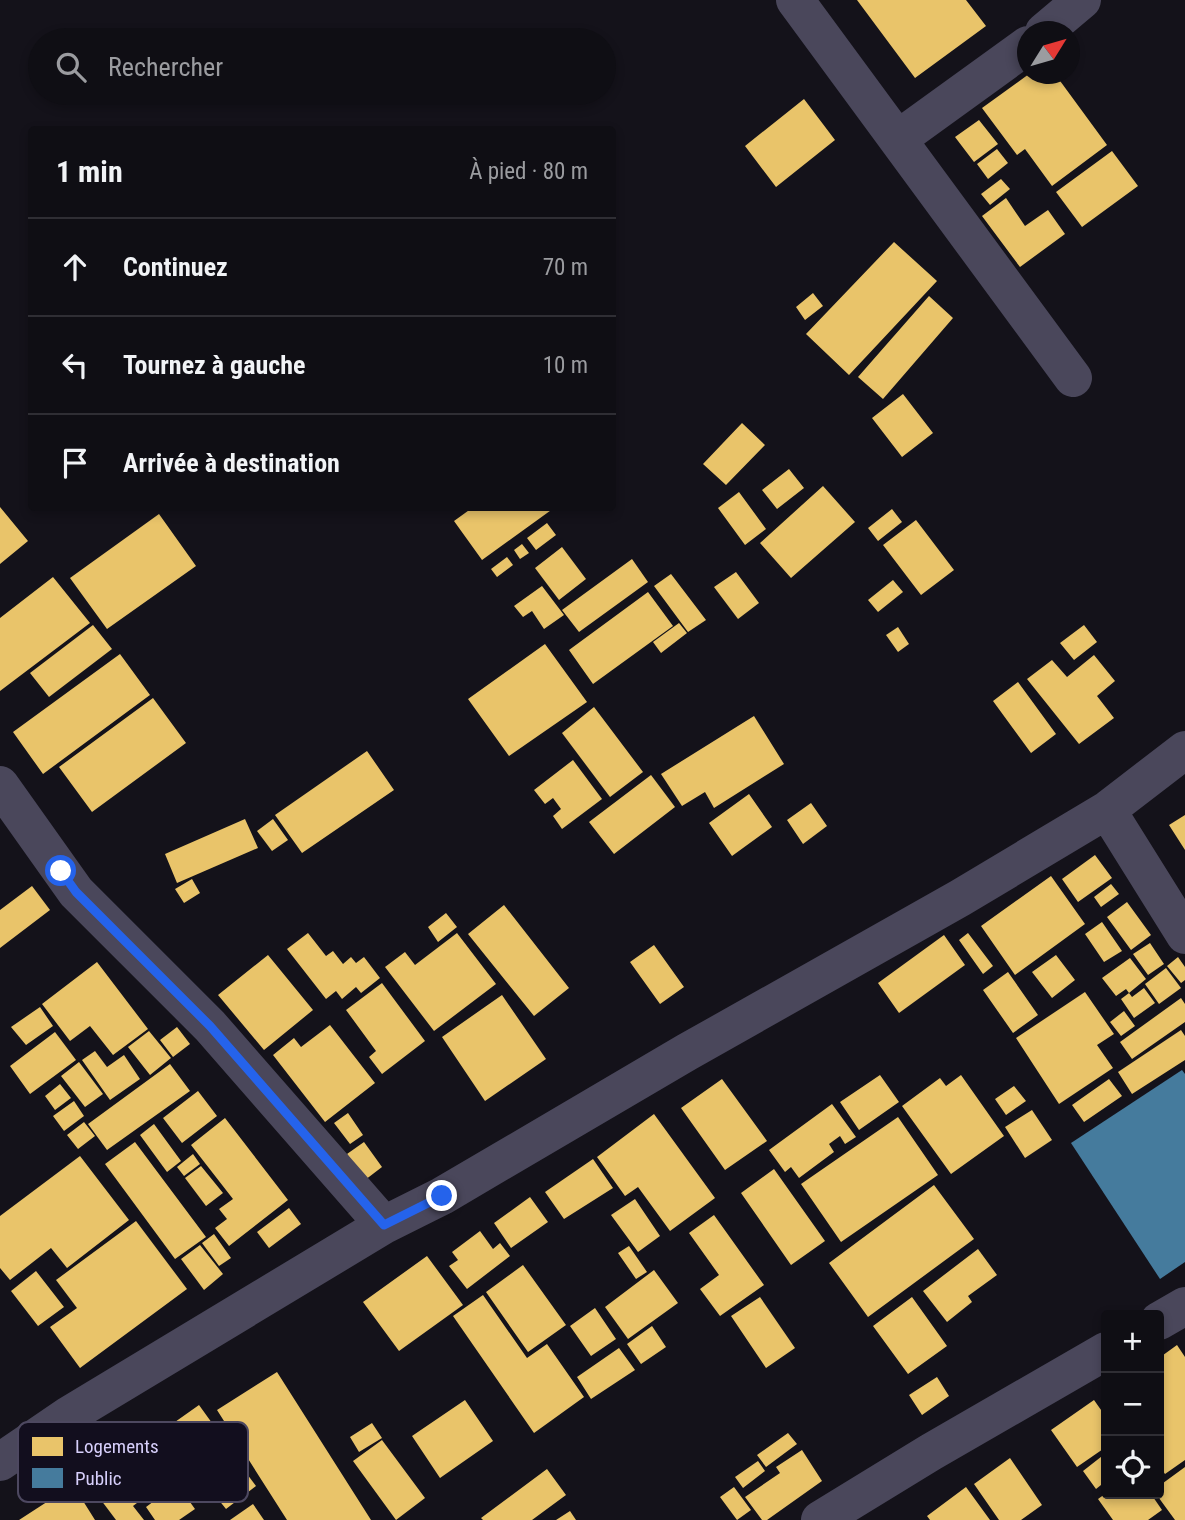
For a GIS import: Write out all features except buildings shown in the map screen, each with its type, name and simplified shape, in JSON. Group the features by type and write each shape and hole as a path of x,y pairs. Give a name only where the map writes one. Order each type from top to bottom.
{"street":[{"path":"795,0 1073,378"},
{"path":"1057,21 1082,0"},
{"path":"898,139 1017,52"},
{"path":"59,1422 384,1225 442,1196 687,1052 960,898 1107,810 1185,750"},
{"path":"0,785 76,892 210,1026 384,1225"},
{"path":"1107,810 1185,935"},
{"path":"1164,1318 1185,1307"},
{"path":"820,1520 931,1451 1101,1354"},
{"path":"0,1462 18,1450"}],"route":[{"path":"61,871 76,892 210,1026 384,1225 442,1196"}]}
